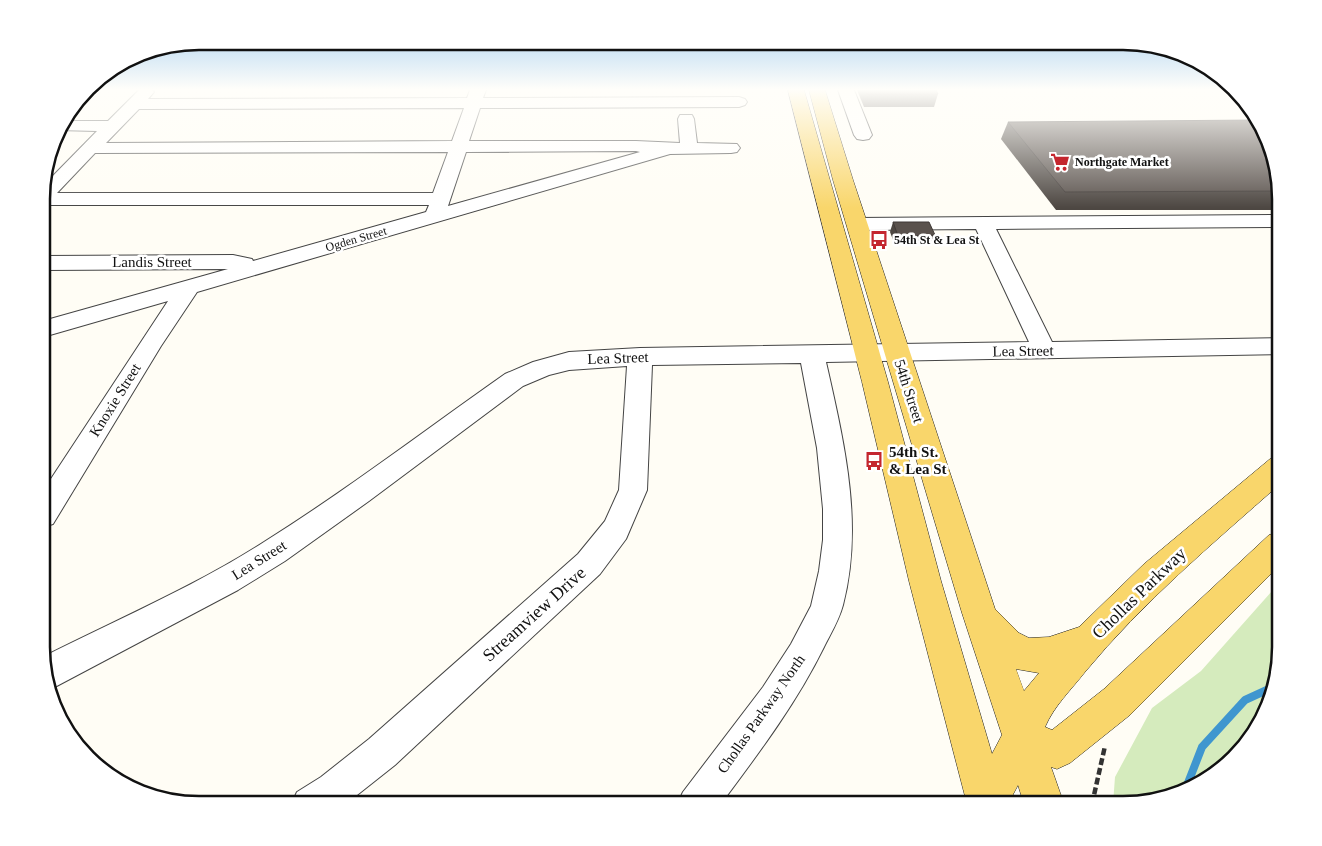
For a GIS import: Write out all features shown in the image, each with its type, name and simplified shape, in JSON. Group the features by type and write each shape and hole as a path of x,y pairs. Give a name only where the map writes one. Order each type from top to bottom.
{"main road":[{"name":"54th Street","path":"808,129 882,353 979,613 1020,739 1041,796"},
{"path":"817,129 830,136"},
{"name":"54th Street","path":"828,129 857,224 925,581 985,796"},
{"name":"Chollas Parkway","path":"991,796 1038,701 1091,639 1155,574 1272,474"},
{"path":"1020,739 1057,750 1117,702 1272,553"},
{"path":"979,613 1012,649 1023,653 1044,655 1061,653 1091,639"}],"street":[{"path":"51,186 109,129"},
{"path":"50,192 437,208 464,129"},
{"path":"679,149 684,129"},
{"path":"861,129 863,135"},
{"path":"90,148 458,146 731,148"},
{"name":"Ogden Street","path":"50,328 260,267 437,208 679,149"},
{"path":"857,224 987,232 1272,222"},
{"path":"954,241 987,232"},
{"path":"987,232 1045,351"},
{"name":"Landis Street","path":"50,263 233,262 260,267"},
{"name":"Knoxie Street","path":"50,504 153,340 189,287"},
{"name":"Lea Street","path":"52,670 227,580 274,552 359,493 514,380 542,368 569,361 640,357 812,356 882,353 1272,346"},
{"name":"Chollas Parkway North","path":"703,796 801,661 828,604 838,550 839,500 832,454 812,356"},
{"name":"Streamview Drive","path":"324,796 382,752 589,564 610,540 627,509 633,490 640,357"}],"path":[{"path":"1093,796 1106,740"}],"green space":[{"path":"1272,591 1272,657 1269,676 1257,713 1247,730 1235,745 1214,765 1180,785 1142,795 1114,796 1115,777 1152,708 1201,671"}],"building":[{"path":"1014,129 1254,129 1267,161 1272,189 1272,191 1065,192"},
{"path":"893,222 929,222 935,235 898,236"}],"waterway":[{"path":"1189,780 1202,747 1245,700 1265,691"}],"place":[{"name":"Northgate Market","path":"1060,162"},
{"name":"54th St & Lea St","path":"879,240"},
{"name":"54th St. & Lea St","path":"874,461"}]}
